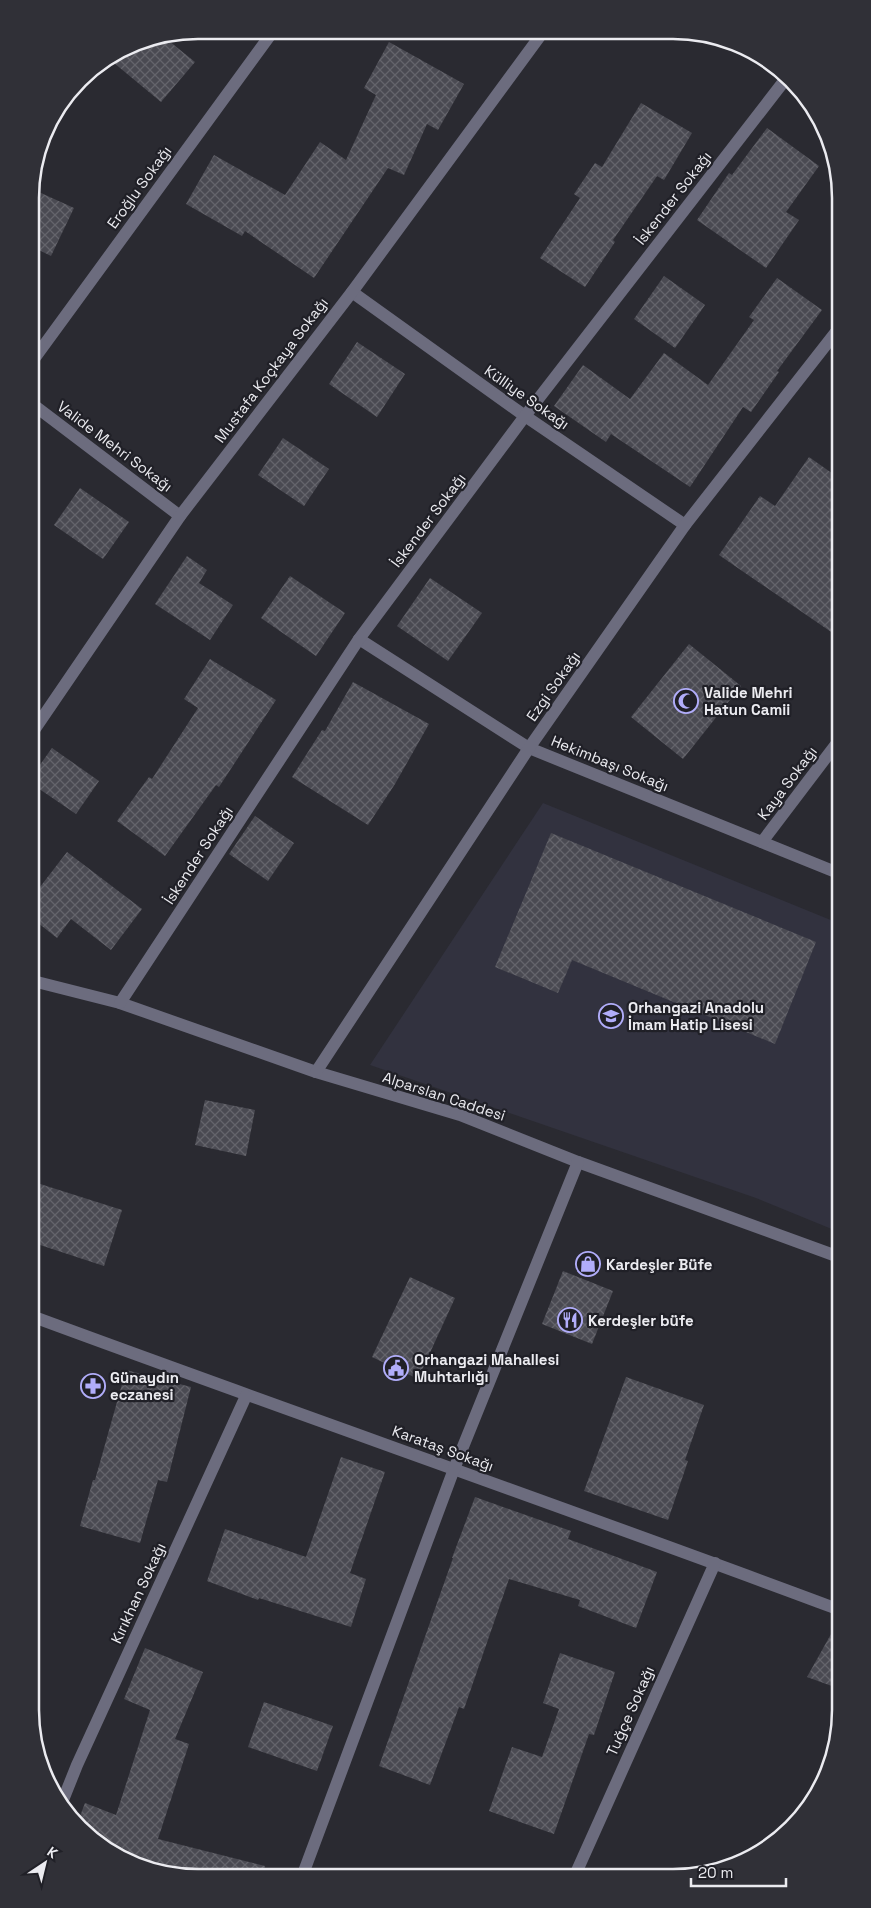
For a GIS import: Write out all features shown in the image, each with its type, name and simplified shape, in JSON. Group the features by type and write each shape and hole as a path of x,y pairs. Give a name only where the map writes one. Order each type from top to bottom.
{"street":[{"name":"Eroğlu Sokağı","path":"39,352 267,39"},
{"name":"Mustafa Koçkaya Sokağı","path":"39,723 180,516 352,292 538,39"},
{"name":"İskender Sokağı","path":"120,1002 360,639 525,416 783,82"},
{"name":"Külliye Sokağı","path":"352,292 525,416 686,525"},
{"name":"Ezgi Sokağı","path":"316,1072 529,748 686,525 832,337"},
{"name":"Valide Mehri Sokağı","path":"39,409 180,516"},
{"name":"Hekimbaşı Sokağı","path":"360,639 529,748 832,871"},
{"name":"Kaya Sokağı","path":"762,842 832,750"},
{"name":"Alparslan Caddesi","path":"39,982 120,1002 316,1072 460,1115 578,1162 832,1253"},
{"path":"305,1869 454,1469 578,1162"},
{"name":"Karataş Sokağı","path":"39,1320 246,1396 715,1563 832,1607"},
{"name":"Kırıkhan Sokağı","path":"64,1796 77,1764 246,1396"},
{"name":"Tuğçe Sokağı","path":"578,1869 715,1563"}],"shaded area":[{"name":"Orhangazi Anadolu İmam Hatip Lisesi","path":"543,803 832,921 832,1229 756,1198 370,1065"}],"building":[{"path":"170,41 195,62 161,102 113,63 146,47"},
{"path":"389,42 464,84 438,130 427,124 404,175 388,168 314,278 245,231 242,236 186,204 214,155 285,195 320,142 346,160 376,95 364,88"},
{"path":"641,103 692,133 664,180 657,176 613,240 615,242 585,287 540,258 580,198 574,194 595,163 602,167"},
{"path":"767,128 819,166 786,212 799,220 766,268 697,220 729,173 732,175"},
{"path":"39,192 74,208 51,256 39,250"},
{"path":"664,276 705,305 675,348 634,319"},
{"path":"777,278 822,310 777,371 779,372 751,412 743,407 690,487 611,434 606,442 554,406 583,365 630,399 664,353 708,385 754,320 749,317"},
{"path":"357,342 405,374 377,417 329,384"},
{"path":"283,438 329,469 304,506 258,475"},
{"path":"809,457 832,473 832,633 719,555 760,496 775,506"},
{"path":"80,488 129,522 103,559 54,525"},
{"path":"187,556 207,570 199,583 233,605 210,640 155,604"},
{"path":"290,576 345,613 316,656 261,618"},
{"path":"430,578 482,613 448,661 397,626"},
{"name":"Valide Mehri Hatun Camii","path":"689,644 741,686 683,759 631,717"},
{"path":"210,659 276,700 219,787 216,785 165,856 117,821 149,777 152,779 198,708 184,699"},
{"path":"353,682 429,724 395,784 368,825 292,777 322,730 325,731"},
{"path":"52,748 99,781 76,814 39,789 39,766"},
{"path":"255,816 294,843 268,881 229,854"},
{"path":"551,833 816,942 775,1044 572,960 558,993 495,967"},
{"path":"67,852 142,909 111,950 71,919 57,938 39,924 39,888"},
{"path":"205,1100 255,1110 246,1156 195,1145"},
{"path":"39,1184 122,1210 104,1266 39,1245"},
{"path":"563,1271 613,1291 592,1344 542,1324"},
{"path":"410,1277 455,1298 418,1379 372,1357"},
{"path":"126,1370 191,1387 167,1482 158,1480 140,1543 80,1526"},
{"path":"626,1377 704,1405 685,1460 688,1461 668,1520 584,1491"},
{"path":"341,1457 385,1472 350,1573 366,1579 351,1627 259,1598 258,1600 207,1581 225,1529 306,1557"},
{"path":"475,1497 571,1531 568,1539 657,1572 636,1628 578,1606 580,1600 509,1579 464,1709 459,1707 430,1785 379,1766"},
{"path":"832,1632 832,1686 807,1677"},
{"path":"145,1648 203,1672 175,1739 189,1744 158,1839 265,1866 265,1869 187,1869 146,1861 109,1843 85,1823 80,1817 85,1803 116,1815 150,1710 124,1699"},
{"path":"560,1653 615,1672 594,1735 589,1734 554,1834 489,1811 512,1747 542,1757 559,1709 543,1703"},
{"path":"264,1702 333,1726 317,1771 248,1747"}],"place":[{"name":"Valide Mehri Hatun Camii","path":"686,701"},
{"name":"Orhangazi Anadolu İmam Hatip Lisesi","path":"611,1016"},
{"name":"Kardeşler Büfe","path":"588,1264"},
{"name":"Kerdeşler büfe","path":"570,1320"},
{"name":"Orhangazi Mahallesi Muhtarlığı","path":"396,1368"},
{"name":"Günaydın eczanesi","path":"93,1386"}]}
